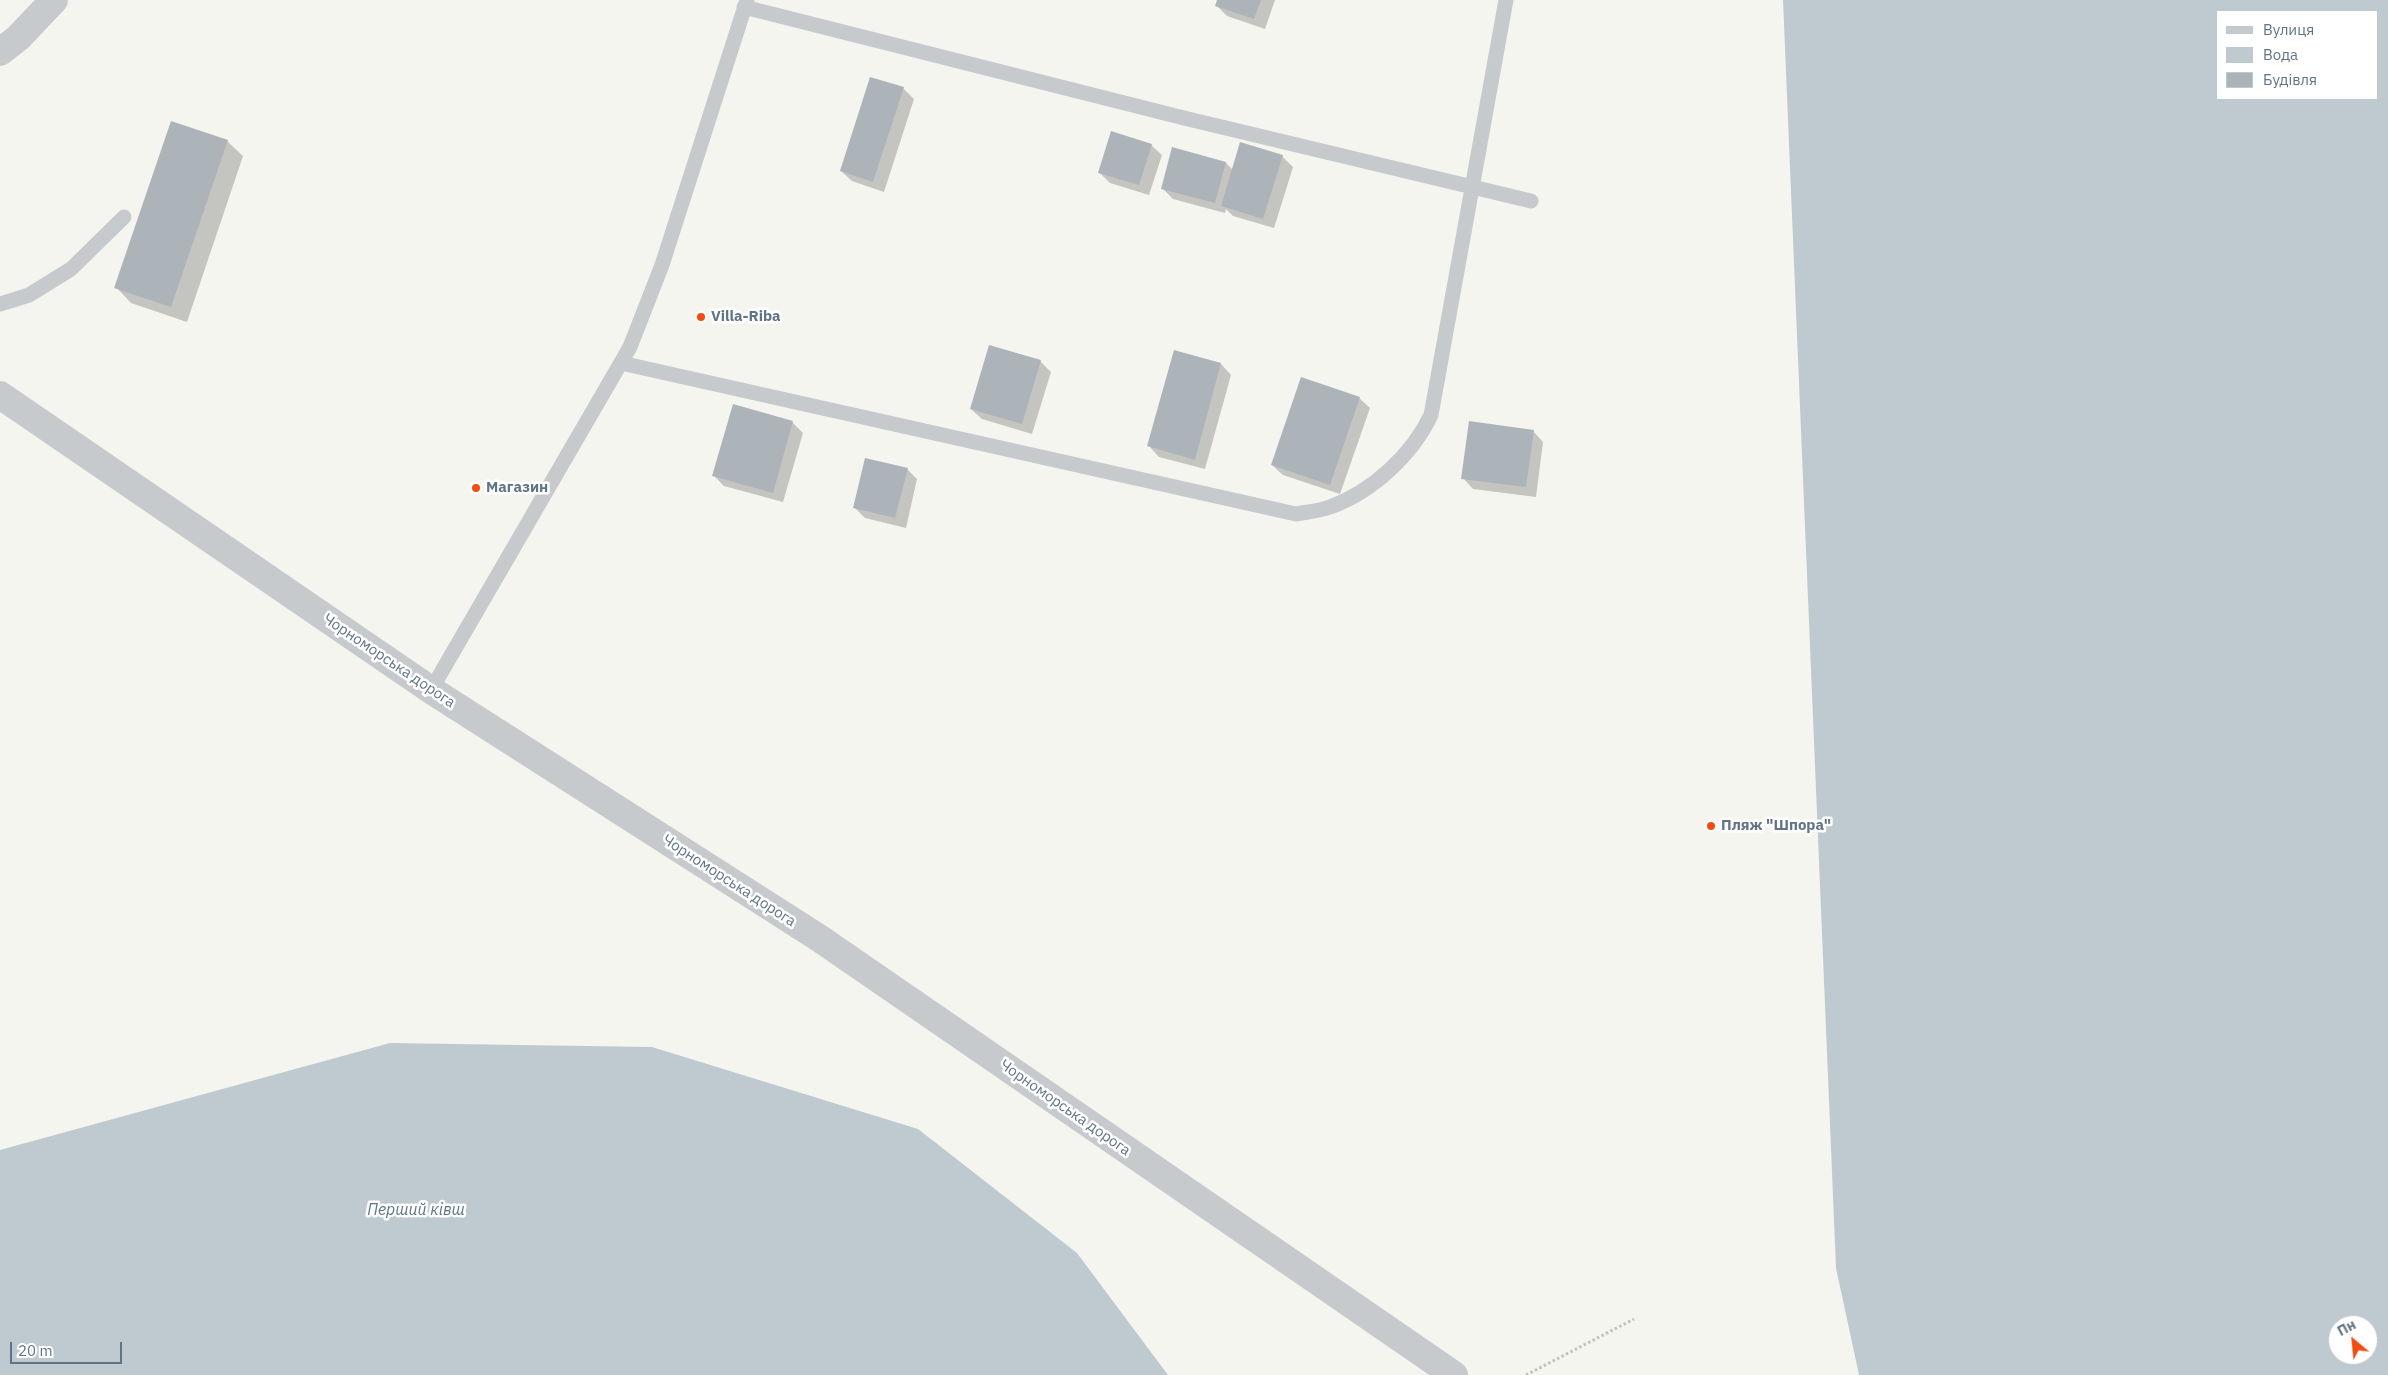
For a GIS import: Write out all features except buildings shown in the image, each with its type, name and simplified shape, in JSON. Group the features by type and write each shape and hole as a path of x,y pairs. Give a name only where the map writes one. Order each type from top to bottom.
{"street":[{"path":"0,52 54,0"},
{"name":"Чорноморська дорога","path":"0,395 431,690 819,938 1454,1375"}],"lane":[{"path":"621,363 1296,514 1329,508 1356,496 1388,472 1421,436 1431,415 1506,0"},
{"path":"431,690 630,347 662,265 746,4 1184,118 1531,201"},
{"path":"0,304 29,295 71,269 124,217"}],"path":[{"path":"1526,1375 1634,1319"}],"water":[{"path":"1783,0 2388,0 2388,1375 1859,1375 1836,1268"},
{"name":"Перший ківш","path":"390,1043 652,1047 918,1129 1077,1253 1168,1375 0,1375 0,1150"}],"place":[{"name":"Villa-Riba","path":"701,317"},
{"name":"Магазин","path":"476,488"},
{"name":"Пляж \"Шпора\"","path":"1711,826"}]}
